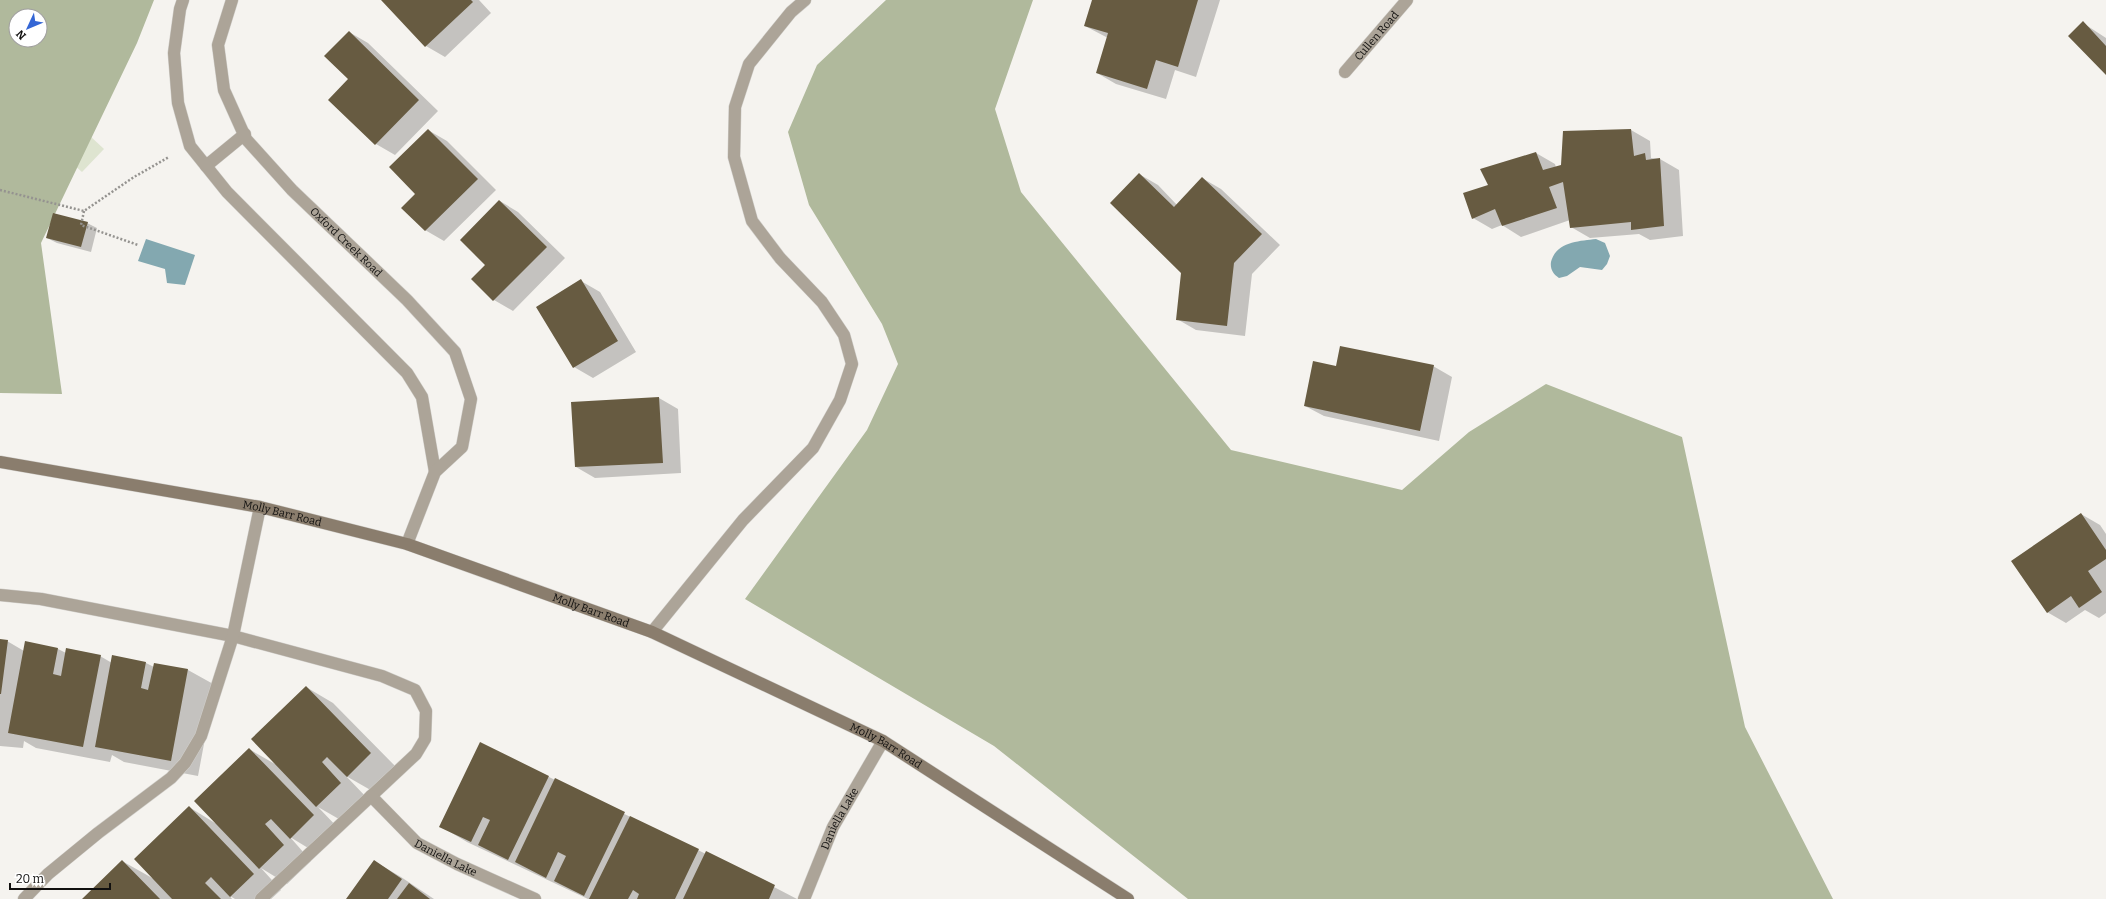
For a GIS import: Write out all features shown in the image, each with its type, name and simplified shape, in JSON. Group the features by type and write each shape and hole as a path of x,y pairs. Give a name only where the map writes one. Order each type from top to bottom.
{"main road":[{"name":"Molly Barr Road","path":"0,462 260,507 407,544 652,632 883,742 1128,899"}],"street":[{"path":"183,0 180,9 174,53 178,103 190,146 227,192 408,373 422,397 435,472"},
{"name":"Oxford Creek Road","path":"232,0 218,45 224,90 245,134 292,190 407,300 455,352 471,399 462,447 435,472 407,544"},
{"path":"652,632 743,520 813,448 840,400 852,364 844,335 822,302 780,258 752,221 734,157 735,107 749,64 791,12 805,0"},
{"name":"Cullen Road","path":"1345,72 1407,0"},
{"path":"206,166 245,134"},
{"path":"24,899 48,874 92,837 171,778 185,763 201,736 233,636 260,507"},
{"path":"0,595 41,599 233,636 382,676 415,690 426,711 425,738 416,754 261,899"},
{"name":"Daniella Lake","path":"804,899 833,827 883,742"},
{"name":"Daniella Lake","path":"371,796 417,843 457,864 535,899"}],"path":[{"path":"138,244 81,225 84,211 134,177 190,146"},
{"path":"0,190 84,211"}],"green space":[{"path":"0,0 154,0 137,43 41,243 62,394 0,393"},
{"path":"886,0 1033,0 995,109 1021,192 1231,450 1402,490 1469,432 1546,384 1682,437 1745,727 1833,899 1188,899 994,746 745,599 867,430 898,364 882,324 809,205 788,132 817,65"},
{"path":"76,123 104,149 82,172 54,147"}],"water":[{"path":"146,239 195,255 185,285 167,283 165,269 138,261"},
{"path":"1596,239 1605,243 1610,256 1607,264 1602,270 1580,267 1567,276 1559,278 1554,273 1551,267 1551,262 1558,250 1569,244"}],"building":[{"path":"381,0 471,0 473,2 425,47"},
{"path":"1092,0 1198,0 1178,67 1156,60 1147,89 1096,73 1108,33 1084,26"},
{"path":"2083,21 2106,46 2106,75 2068,36"},
{"path":"349,31 419,100 375,145 328,100 348,79 324,56"},
{"path":"428,129 478,179 425,231 401,208 415,194 389,167"},
{"path":"1631,129 1634,156 1645,153 1646,160 1660,158 1664,226 1631,230 1631,222 1570,228 1563,182 1549,187 1557,208 1502,226 1495,209 1472,219 1463,193 1488,185 1480,169 1536,152 1543,170 1561,165 1563,131"},
{"path":"1139,173 1174,207 1202,177 1262,234 1234,263 1227,326 1176,320 1181,273 1110,203"},
{"path":"499,200 547,247 493,301 471,279 485,265 460,240"},
{"path":"53,213 88,222 81,247 46,238"},
{"path":"581,279 618,341 573,368 536,307"},
{"path":"1340,346 1434,365 1420,431 1304,406 1313,361 1336,366"},
{"path":"659,397 663,463 575,467 571,402"},
{"path":"2081,513 2106,550 2106,559 2088,571 2102,592 2079,608 2071,596 2047,613 2011,561"},
{"path":"0,639 8,640 1,694 0,694"},
{"path":"25,641 58,648 53,674 61,676 66,648 101,655 83,747 8,733"},
{"path":"112,655 146,662 141,688 148,690 154,663 188,669 171,761 95,747"},
{"path":"306,686 371,753 347,777 327,757 322,762 341,783 316,807 251,739"},
{"path":"480,742 549,776 508,860 478,845 490,820 483,817 471,842 439,827"},
{"path":"249,748 314,815 290,839 271,819 265,824 284,845 259,869 194,801"},
{"path":"555,778 625,812 584,896 554,881 566,856 558,852 546,878 515,862"},
{"path":"189,806 254,874 230,897 211,877 205,883 221,899 172,899 134,859"},
{"path":"630,816 699,849 675,899 637,899 639,894 633,890 628,899 589,899"},
{"path":"706,851 775,885 769,899 683,899"},
{"path":"122,860 160,899 82,899"},
{"path":"374,860 402,879 388,899 346,899"},
{"path":"409,883 430,899 397,899"}]}
